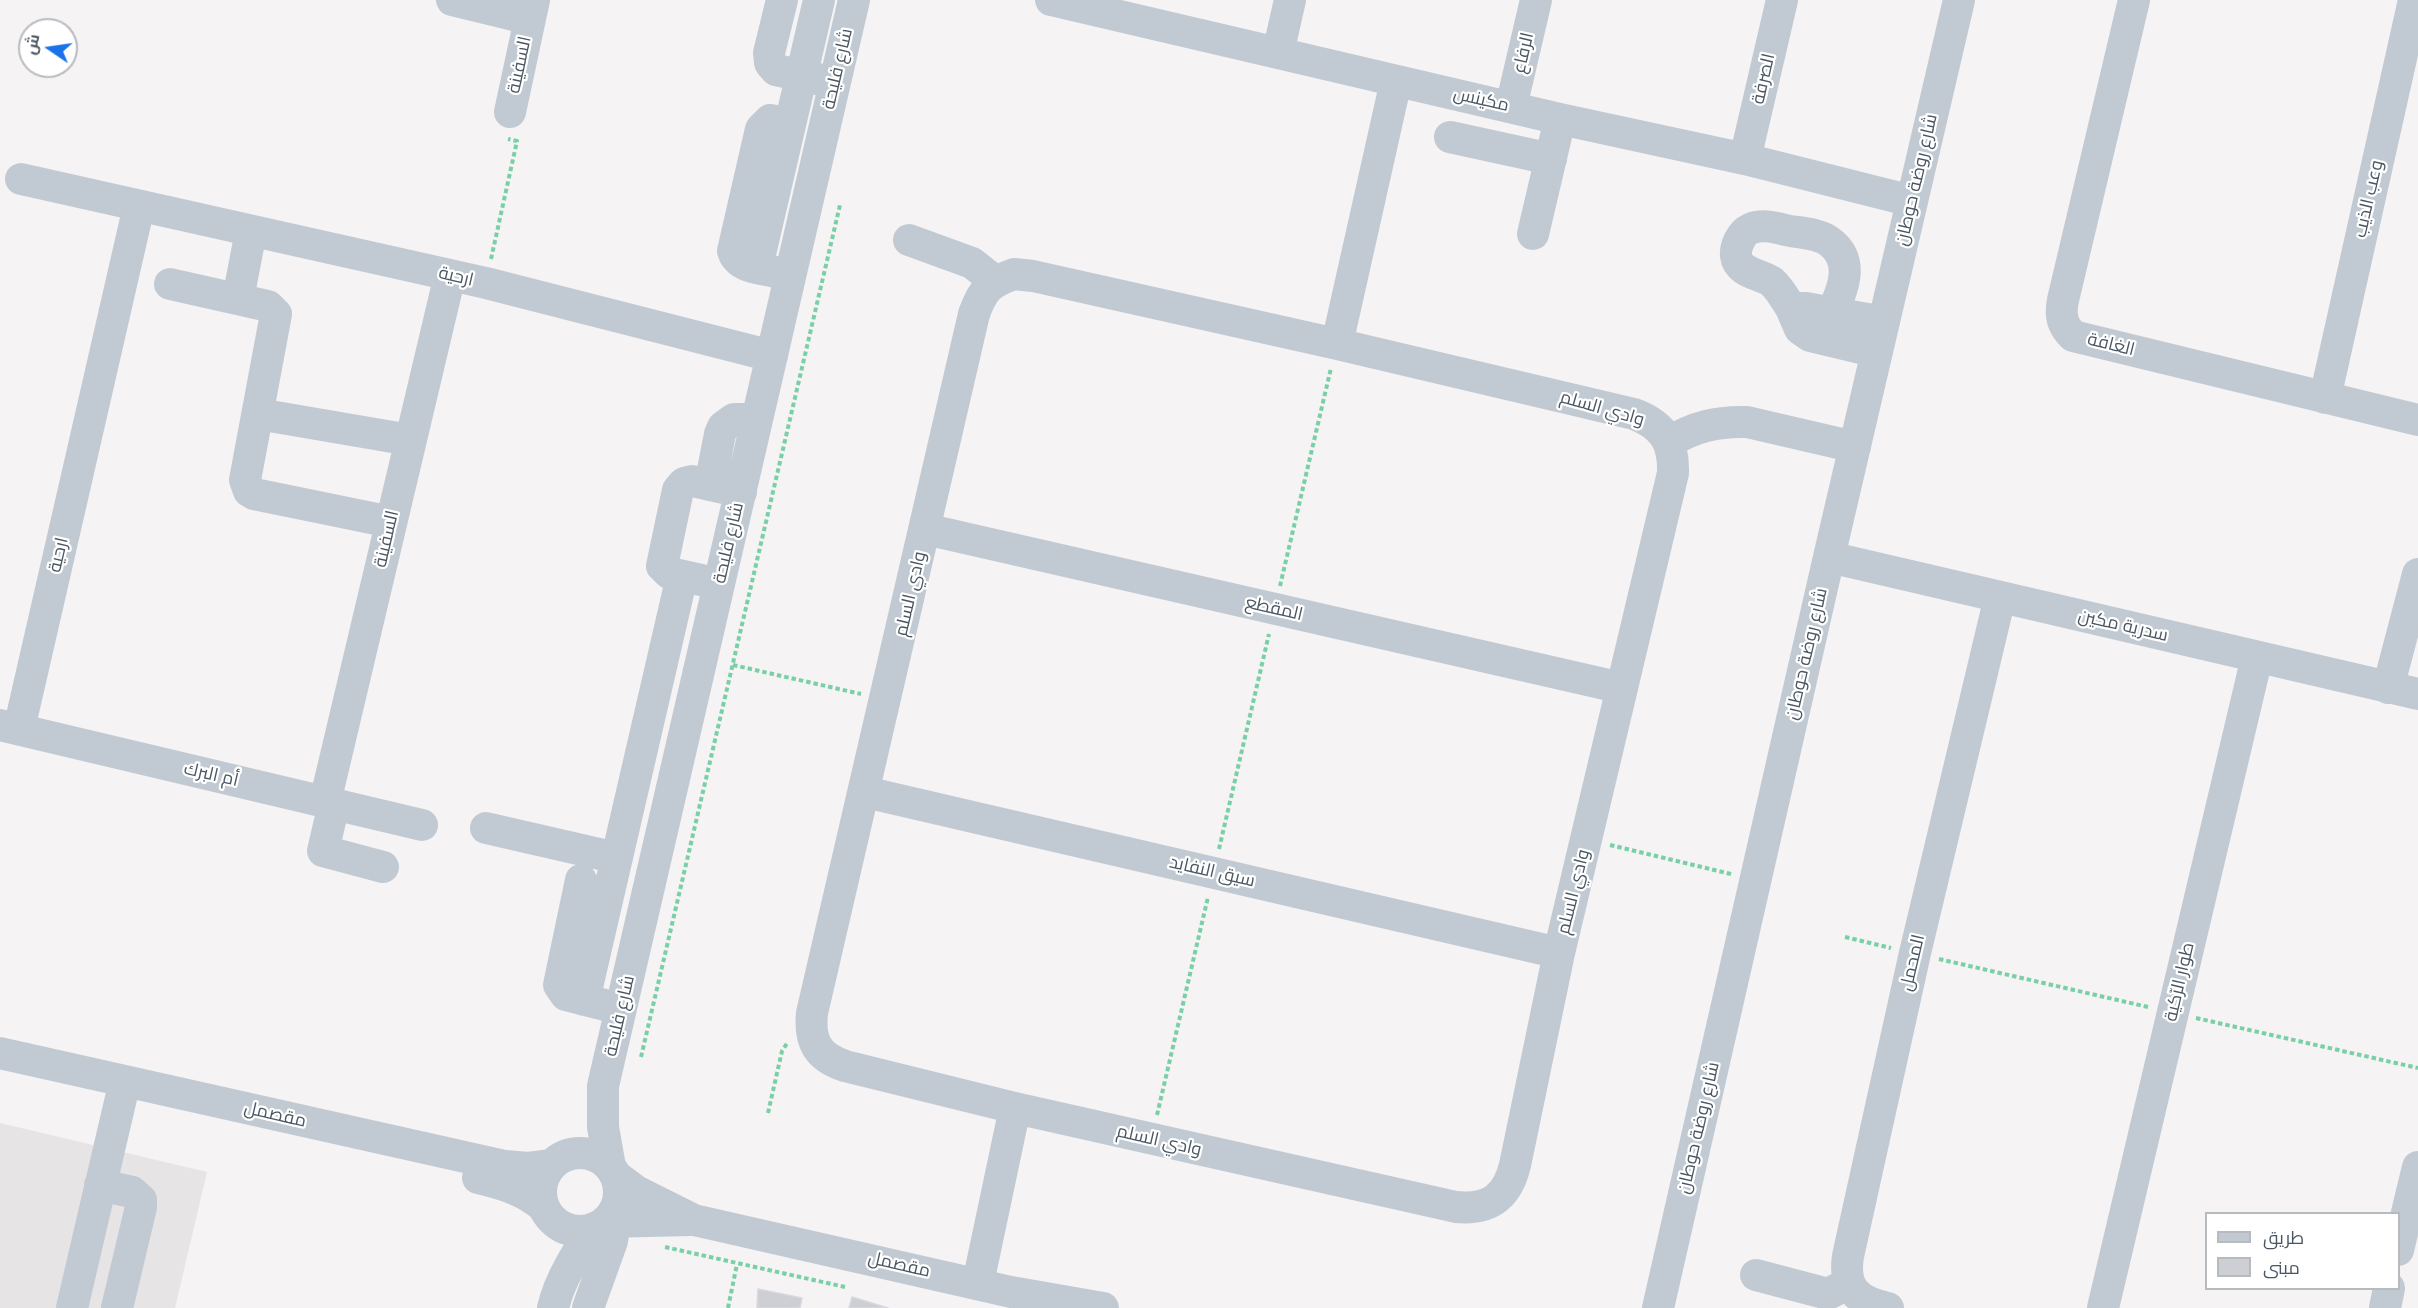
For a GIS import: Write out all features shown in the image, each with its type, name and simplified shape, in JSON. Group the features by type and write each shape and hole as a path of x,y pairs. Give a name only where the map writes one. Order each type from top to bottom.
{"street":[{"name":"السفينة","path":"452,0 532,10 510,112"},
{"path":"782,0 769,53 770,63 776,70 835,82"},
{"path":"790,275 739,261 733,251 761,129 770,120 790,124 819,0"},
{"name":"شارع فليحة","path":"614,1206 603,1127 603,1086 854,0"},
{"name":"مكينس","path":"1051,0 1560,119 1745,159 1912,201"},
{"path":"1278,53 1290,0"},
{"name":"الرفاع","path":"1511,107 1536,0"},
{"name":"الصرفة","path":"1745,159 1782,0"},
{"name":"شارع روضة حوطان","path":"1658,1308 1959,0"},
{"name":"الغافة","path":"2134,0 2063,300 2061,314 2064,327 2073,336 2418,420"},
{"name":"وعب الذيب","path":"2325,398 2414,0"},
{"path":"1337,344 1396,81"},
{"path":"1533,234 1560,119"},
{"path":"1450,137 1551,159"},
{"name":"ارحية","path":"21,179 486,284 772,356"},
{"name":"ارحية","path":"9,727 139,206"},
{"path":"1832,313 1841,295 1846,272 1840,254 1829,241 1812,234 1761,225 1747,230 1737,244 1738,264 1748,272 1770,281 1783,294 1800,329 1810,336 1877,352"},
{"path":"238,299 251,231"},
{"path":"909,240 972,263 995,281"},
{"name":"وادي السلم","path":"1014,274 1033,276 1634,414 1648,419 1660,429 1669,442 1674,457 1673,473 1559,953 1511,1181 1501,1195 1488,1204 1472,1209 1456,1207 1015,1108 832,1062 821,1053 813,1041 810,1027 812,1013 974,314 981,295 995,281 1014,274"},
{"name":"السفينة","path":"383,867 323,852 329,803 410,440 450,276"},
{"path":"170,284 268,306 276,314 245,480 249,491 254,494 392,522"},
{"path":"1791,308 1884,322"},
{"path":"258,414 410,440"},
{"path":"710,485 723,427 734,418 758,419"},
{"path":"1669,442 1698,427 1747,422 1855,447"},
{"path":"719,584 665,570 662,560 678,490 688,481 741,492"},
{"name":"المقطع","path":"926,529 1622,688"},
{"name":"سدرية مكين","path":"1829,557 2403,691"},
{"path":"2403,691 2418,574"},
{"path":"584,1000 682,576"},
{"name":"المحمل","path":"1849,1283 1846,1269 1848,1256 1915,953 2000,597"},
{"name":"طوار الرّكية","path":"2103,1308 2257,657"},
{"path":"658,681 696,688"},
{"name":"أم البرك","path":"9,727 422,825"},
{"path":"637,773 674,781"},
{"name":"سيق النفايد","path":"865,792 1559,953"},
{"path":"486,828 653,874"},
{"path":"582,880 558,981 562,993 621,1009"},
{"name":"مقصمل","path":"0,1053 505,1166 528,1168 556,1162"},
{"name":"مقصمل","path":"0,1070 501,1183 524,1192 546,1210"},
{"name":"شارع فليحة","path":"556,1162 584,1123 603,1086"},
{"path":"72,1308 121,1098"},
{"path":"978,1283 1015,1108"},
{"path":"554,1300 542,1185 556,1162 581,1153 602,1159 614,1206 612,1241 588,1308"},
{"path":"2400,1242 2418,1167"},
{"path":"100,1185 132,1192 141,1200 117,1308"},
{"name":"مقصمل","path":"614,1206 636,1191 673,1207 694,1220"},
{"path":"546,1210 564,1228 574,1231 614,1206"},
{"path":"554,1300 573,1260 614,1206"},
{"name":"مقصمل","path":"614,1206 672,1222 694,1220 1011,1292 1103,1308"},
{"path":"1756,1275 1828,1294 1849,1283 1856,1294 1867,1303 1888,1308"},
{"path":"2385,1308 2390,1290"}],"path":[{"path":"486,284 517,141 505,138 510,112"},
{"path":"641,1057 840,206"},
{"path":"1151,1139 1337,344"},
{"path":"733,664 886,700"},
{"path":"1586,839 1755,880"},
{"path":"1845,937 2418,1068"},
{"path":"768,1113 782,1051 789,1040 810,1027"},
{"path":"614,1206 657,1244 670,1250 845,1287"},
{"path":"728,1308 737,1264"}],"shaded area":[{"path":"0,1123 207,1172 175,1308 0,1308"}],"building":[{"path":"758,1289 802,1298 800,1308 757,1308"},
{"path":"852,1297 888,1308 849,1308"}]}
